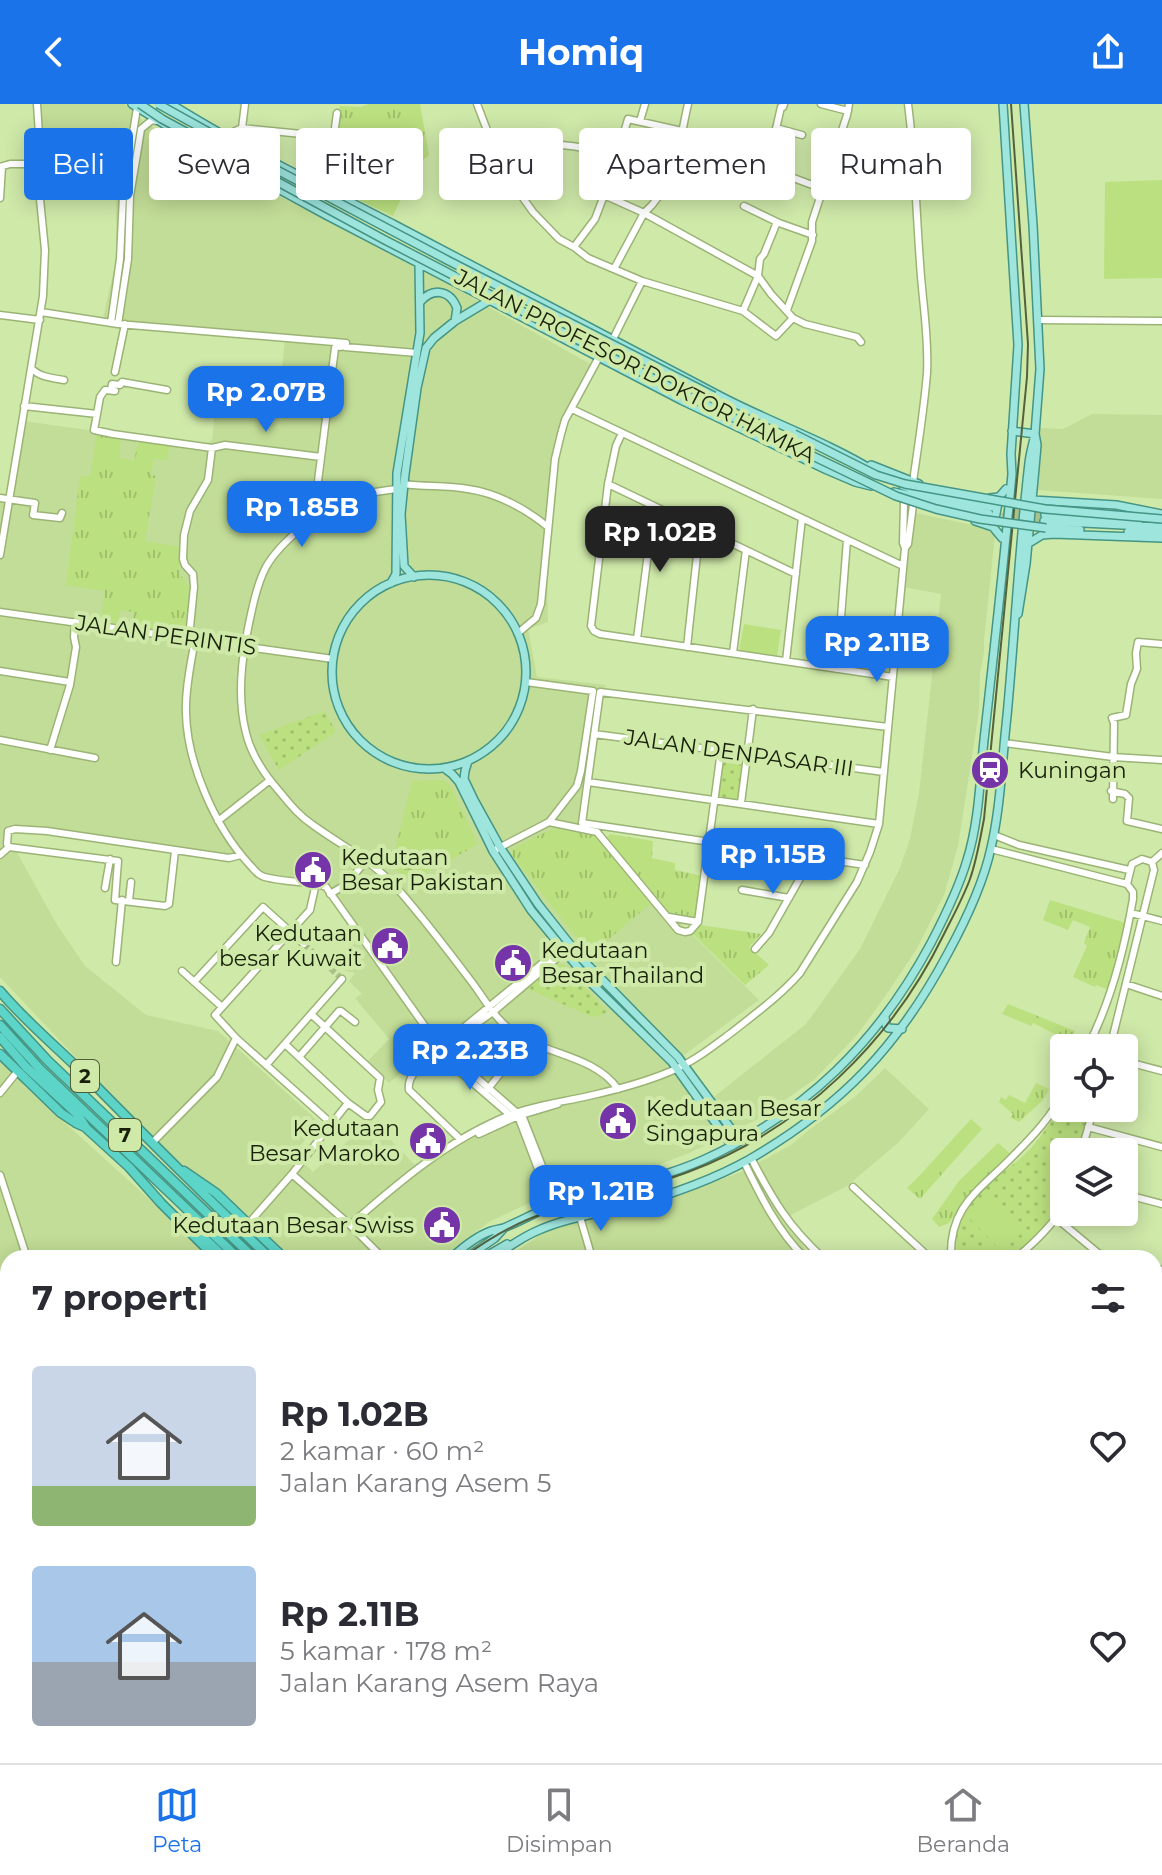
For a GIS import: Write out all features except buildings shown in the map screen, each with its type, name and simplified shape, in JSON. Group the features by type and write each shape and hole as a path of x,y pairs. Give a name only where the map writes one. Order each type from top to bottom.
{"highway":[{"name":"2","path":"0,991 262,1250"},
{"name":"7","path":"0,1009 48,1061 246,1250"},
{"name":"7","path":"0,1025 40,1069 230,1250"},
{"path":"0,1037 26,1067 77,1114 85,1127"},
{"name":"2","path":"0,1054 61,1113 85,1127 208,1250"},
{"name":"2","path":"171,1161 216,1193 276,1250"},
{"name":"2","path":"146,1185 165,1199 217,1250"}],"main road":[{"name":"JALAN PROFESOR DOKTOR HAMKA","path":"158,104 449,261 876,475 939,491 1045,509 1162,517"},
{"path":"171,104 212,128"},
{"path":"462,1250 489,1232 555,1205 662,1176 701,1161 776,1120 810,1095 852,1056 907,986 934,938 968,859 977,805 1012,474 1018,345 1003,104"},
{"path":"504,1250 550,1225 626,1207 714,1178 805,1125 849,1088 902,1029 926,993 968,914 980,886 994,835 1040,369 1024,104"},
{"name":"JALAN PROFESOR DOKTOR HAMKA","path":"136,105 410,253 684,394 896,496 936,509 1006,523 1067,530 1162,530"},
{"path":"136,105 169,128"},
{"path":"280,165 732,401 861,463 913,482 990,498 999,497 1006,489"},
{"path":"280,184 285,183 288,177 285,168"},
{"path":"280,190 716,417 909,504 984,523 997,529 1002,538"},
{"path":"391,583 396,574 404,425 420,333 419,264"},
{"path":"420,302 430,293 444,293 455,302 455,321"},
{"path":"414,577 403,560 400,486 426,348 455,321 490,300"},
{"path":"623,370 615,361 622,347 634,349"},
{"path":"1012,431 1035,434"},
{"path":"1016,624 1029,543 1037,445 1035,434"},
{"path":"1001,589 998,575 1011,454"},
{"path":"855,482 990,511 901,486 861,463"},
{"path":"984,523 995,519 998,503 990,498"},
{"path":"1033,500 1116,505 1162,517"},
{"path":"1050,501 1043,506 1040,522 1041,527 1054,534"},
{"path":"1162,517 1125,520 1045,518 1162,530"},
{"path":"1029,543 1042,535 1054,534 1162,538"},
{"path":"414,577 451,578 481,591 506,614 518,633 525,656 526,682 520,707 513,721 492,746 468,761 444,768 422,769 387,760 367,747 350,729 336,702 333,659 340,633 353,611 391,583 414,577"},
{"path":"993,661 1003,658 1012,665"},
{"path":"468,761 464,779 496,849 571,946 681,1067 740,1141"},
{"path":"444,768 459,782 531,910 590,982 672,1062 681,1067 732,1146"},
{"path":"885,1017 888,1028 902,1029"},
{"path":"724,1135 732,1130"},
{"path":"478,1250 504,1228"},
{"path":"497,1250 513,1243"}],"street":[{"path":"37,104 39,128"},
{"path":"242,128 245,104"},
{"path":"477,104 486,128"},
{"path":"640,121 645,104"},
{"path":"682,128 688,104"},
{"path":"776,128 784,104"},
{"path":"821,104 849,107 842,128"},
{"path":"908,104 910,128"},
{"path":"115,372 118,297 124,259 123,195 138,129 136,105"},
{"path":"335,128 337,113"},
{"path":"625,128 628,119 662,128"},
{"path":"138,129 152,120 157,121"},
{"path":"795,133 802,135"},
{"path":"0,198 1,167 24,164"},
{"path":"0,555 40,316 45,250 40,200"},
{"path":"524,200 559,239 588,258 642,281 743,311 776,336 793,318"},
{"path":"574,247 595,219 602,200"},
{"path":"615,200 758,276 793,318 857,337 861,342"},
{"path":"614,269 644,213 656,200"},
{"path":"787,310 813,235 811,225 819,200"},
{"path":"913,482 927,371 916,200"},
{"path":"744,206 813,235"},
{"path":"743,311 777,222"},
{"path":"613,339 642,281"},
{"path":"0,315 346,343 345,347"},
{"path":"1038,320 1162,321"},
{"path":"317,516 317,489 336,346 417,353"},
{"path":"518,633 536,618 540,610 555,459 561,434 599,357"},
{"path":"32,369 64,380"},
{"path":"167,390 122,382 120,385 112,384 113,390 105,390 101,395 94,430 212,448 225,445 321,457"},
{"path":"24,406 97,414"},
{"path":"572,409 903,566"},
{"path":"622,433 608,484 591,626 594,631 893,677"},
{"path":"212,448 208,480 190,511 184,535 183,559 193,574 194,587 190,630 195,639 186,707 188,737 192,758 218,821 241,855 263,876 323,885 439,1047 517,1114 555,1205"},
{"path":"608,484 796,574"},
{"path":"548,527 524,510 482,492 458,487 400,486 348,499 317,516 282,547 266,567 258,586 245,646 242,687 245,731 270,780 297,813 367,859 402,893 510,1030 584,1063 612,1081 618,1089"},
{"path":"0,498 35,503 33,515 60,518 62,513"},
{"path":"453,1145 517,1114 618,1089 681,1067 706,1052 756,1013 792,982 806,964 857,882 879,824 903,566 909,539 909,504"},
{"path":"637,639 654,506"},
{"path":"786,661 802,518"},
{"path":"687,647 700,528"},
{"path":"837,669 847,540"},
{"path":"733,653 746,550"},
{"name":"JALAN PERINTIS","path":"0,612 333,659"},
{"path":"50,750 70,682 76,647 75,622"},
{"path":"1162,644 1138,642 1137,669 1126,715 1112,718 1112,795 1125,794 1129,798 1127,821 1162,829"},
{"path":"0,671 70,682"},
{"path":"496,849 549,822 579,780 593,691 526,682"},
{"path":"865,865 582,823 600,692 888,727"},
{"path":"741,803 753,709"},
{"name":"JALAN DENPASAR III","path":"594,734 884,772"},
{"path":"0,740 95,758"},
{"path":"1004,743 1162,760"},
{"path":"549,822 597,832 678,930 690,931 698,922 721,751"},
{"path":"218,821 270,780"},
{"path":"588,782 879,824"},
{"path":"9,847 8,831 15,829 229,858 241,855"},
{"path":"994,835 1019,845 1129,870"},
{"path":"9,847 110,859 119,863 115,900 165,906 169,904 169,870 175,851"},
{"path":"0,855 9,847"},
{"path":"991,849 1127,884 1131,889 1131,913 1117,975 1094,1034"},
{"path":"1152,862 1162,853"},
{"path":"755,949 769,933 812,857"},
{"path":"105,888 110,859"},
{"path":"330,894 347,884 367,859"},
{"path":"1127,884 1132,864 1142,859 1152,862"},
{"path":"1114,1034 1154,870 1152,862"},
{"path":"116,962 131,882"},
{"path":"316,883 310,910 215,1015 236,1038 332,1124"},
{"path":"742,890 789,898"},
{"path":"194,982 263,907 304,944"},
{"path":"1131,913 1162,921"},
{"path":"669,917 698,922"},
{"path":"460,1139 407,1087 410,1076 439,1047 492,1010 562,950"},
{"path":"182,971 222,1007"},
{"path":"267,1064 342,979"},
{"path":"1126,984 1162,996"},
{"path":"299,1057 340,1011 355,1022"},
{"path":"285,1044 348,1103 370,1116 381,1102 378,1090 381,1080 311,1014"},
{"path":"152,1143 217,1077 236,1038"},
{"path":"487,1090 527,1040"},
{"path":"1138,1065 1162,1071"},
{"path":"0,1093 17,1072"},
{"path":"249,1223 348,1103"},
{"path":"350,1225 414,1170 453,1145 517,1114"},
{"path":"950,1250 954,1230 968,1200 1015,1155 1050,1114"},
{"path":"1085,1138 1090,1122"},
{"path":"1088,1127 1162,1147"},
{"path":"747,1160 771,1216 796,1250"},
{"path":"747,1160 790,1225 815,1250"},
{"path":"292,1174 375,1250"},
{"path":"0,1175 24,1250"},
{"path":"853,1187 921,1250"},
{"path":"1138,1198 1162,1204"},
{"path":"580,1217 590,1250"},
{"path":"1025,1250 1050,1224"},
{"path":"1066,1226 1094,1250"}],"shaded area":[{"path":"40,104 125,104 154,128 149,128 149,200 280,200 280,197 380,246 592,365 563,417 552,454 546,519 548,622 528,629 537,677 606,685 579,823 759,1000 684,1055 710,1100 806,1024 860,949 899,870 910,839 919,793 941,594 903,587 916,513 991,529 995,535 979,711 958,846 944,895 916,950 884,998 857,1035 815,1079 756,1120 687,1154 639,1172 546,1195 489,1222 452,1250 280,1250 145,1131 0,977 0,495 9,496 23,421 204,446 212,440 215,410 277,417 285,339 102,323 116,260 116,200 133,200 133,128 41,128","holes":["4,829 237,856 255,878 323,889 352,932 342,970 355,973 349,981 362,994 355,998 389,1039 367,1062 389,1083 428,1050 438,1060 446,1053 518,1111 459,1138 415,1165 371,1120 313,1172 294,1153 320,1123 218,1031 146,1015 85,966 56,923"]},
{"path":"1092,414 1162,415 1162,499 1037,490 1040,428 1063,429"},
{"path":"0,1056 23,1085 202,1250 0,1250"},
{"path":"885,1068 929,1109 899,1142 847,1186 785,1218 806,1250 518,1250 558,1223 624,1215 741,1172 791,1145 856,1096"}],"green space":[{"path":"369,104 420,104 429,155 423,160 423,128 336,128 340,106 361,107"},
{"path":"1162,180 1162,278 1104,279 1105,182"},
{"path":"359,200 401,200 393,216"},
{"path":"97,434 121,437 119,458 134,461 139,438 170,443 167,460 154,459 151,475 156,476 145,541 181,547 179,572 189,588 185,633 132,626 134,612 120,610 118,623 101,620 105,591 66,585 80,476 90,477"},
{"path":"744,624 781,630 777,657 739,651"},
{"path":"325,711 336,732 279,770 259,735"},
{"path":"724,758 745,761 740,801 718,798"},
{"path":"443,780 451,787 478,844 454,858 395,850 412,781"},
{"path":"554,828 596,836 650,904 590,955 511,854 513,848"},
{"path":"610,834 653,841 652,858 675,863 675,870 702,876 696,917 667,912 606,838"},
{"path":"390,850 454,858 414,879 407,878 388,864"},
{"path":"1050,900 1126,923 1109,990 1073,977 1087,946 1084,943 1090,927 1073,920 1068,930 1043,920"},
{"path":"700,925 761,934 749,947 769,965 745,985 692,933"},
{"path":"558,964 565,965 607,1012 590,1016 526,988"},
{"path":"1008,1004 1075,1031 1073,1034 1055,1034 1033,1023 1031,1026 1002,1014"},
{"path":"1036,1083 1049,1089 1043,1100 1019,1122 1010,1117 1013,1114 999,1102 1001,1097 1006,1100 1009,1095 1025,1103"},
{"path":"971,1119 982,1129 920,1199 907,1188"},
{"path":"1050,1122 1088,1122 1083,1138 1050,1138 1050,1220 1039,1233 1021,1250 957,1250 960,1226 970,1206 992,1181 1031,1147"},
{"path":"998,1143 1011,1154 974,1187 949,1223 939,1227 932,1219 959,1181"},
{"path":"988,1198 1022,1233 1004,1250 1000,1250 968,1217"}],"tunnel":[{"path":"993,508 1045,515"},
{"path":"991,515 1044,521"},
{"path":"304,944 342,979"}],"tram line":[{"path":"474,1250 531,1218 688,1172 729,1154 805,1106 839,1077 898,1010 923,973 961,900 975,864 984,819 1027,377 1028,344 1011,104"}],"place":[{"name":"Kuningan","path":"990,770"},
{"name":"Kedutaan Besar Pakistan","path":"313,870"},
{"name":"Kedutaan besar Kuwait","path":"390,946"},
{"name":"Kedutaan Besar Thailand","path":"513,963"},
{"name":"Kedutaan Besar Singapura","path":"618,1121"},
{"name":"Kedutaan Besar Maroko","path":"428,1141"},
{"name":"Kedutaan Besar Swiss","path":"442,1225"}]}
